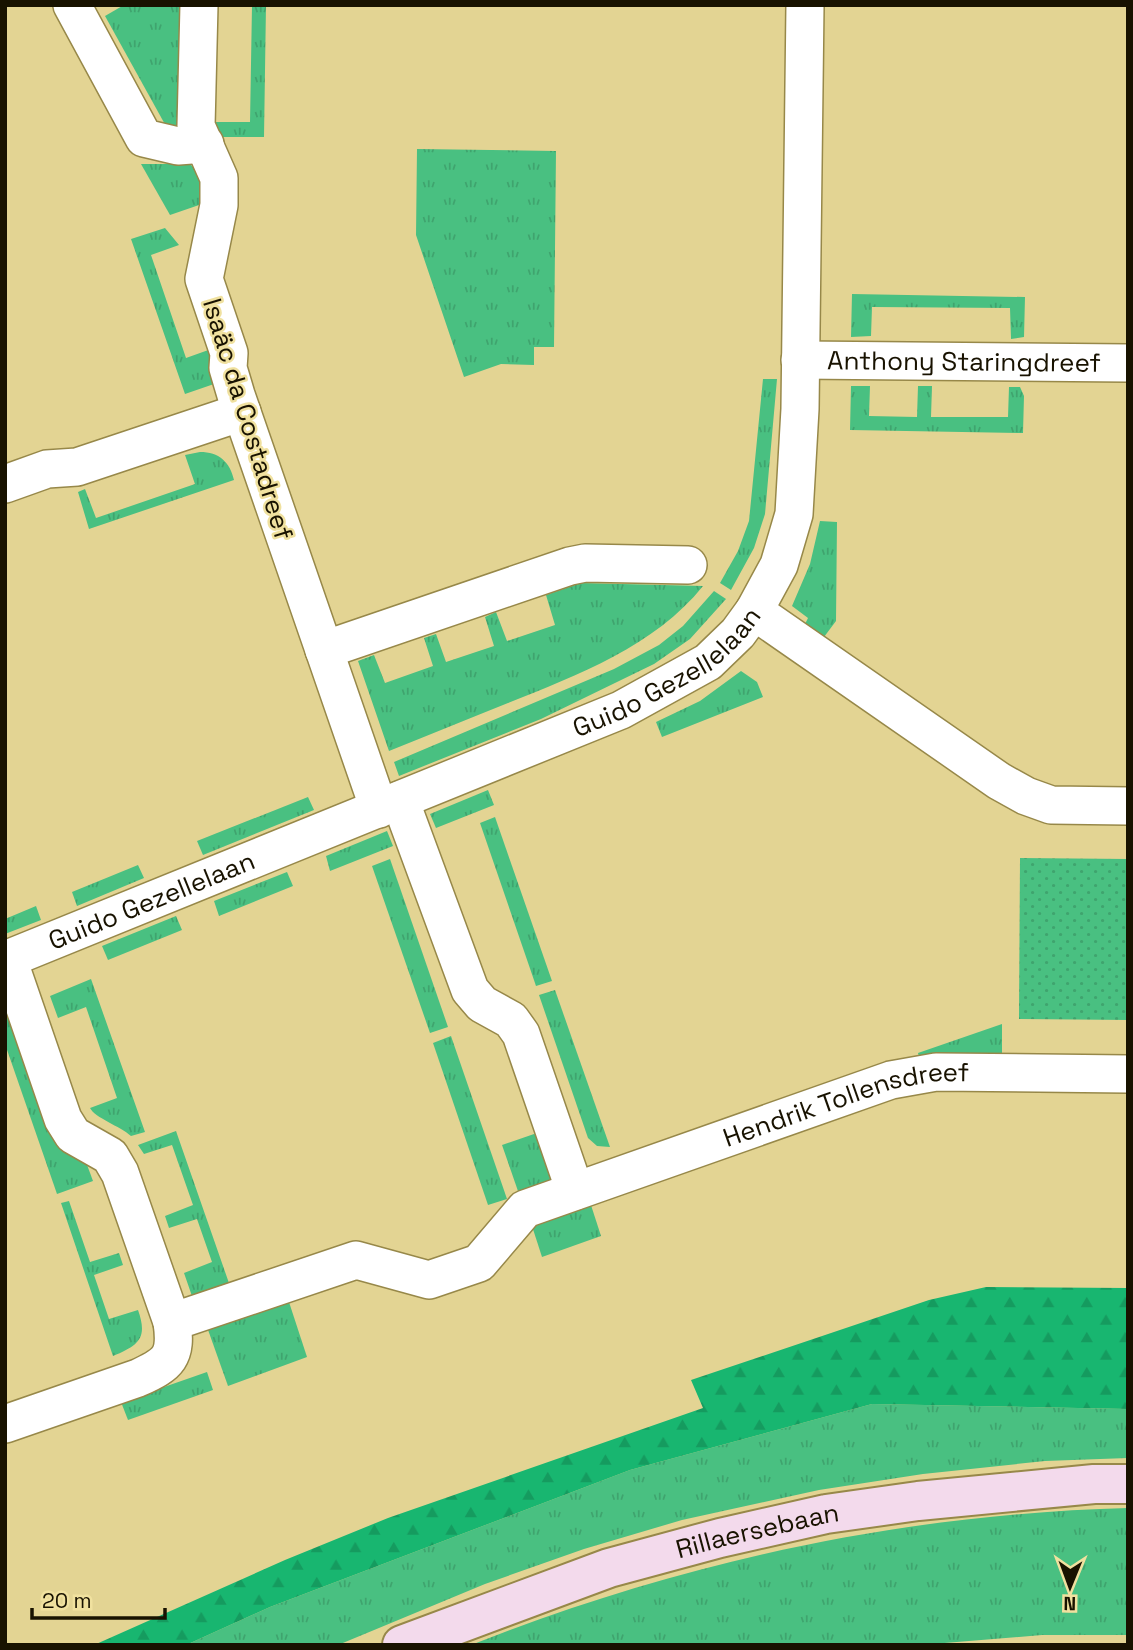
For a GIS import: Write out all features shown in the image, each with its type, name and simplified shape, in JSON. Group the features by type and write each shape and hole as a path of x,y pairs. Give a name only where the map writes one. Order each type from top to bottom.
{"street":[{"name":"Isaäc da Costadreef","path":"199,5 196,126 219,178 219,205 204,279 229,353 228,368 242,412 324,650 389,805"},
{"name":"Guido Gezellelaan","path":"6,959 621,710 708,662 738,633 754,611 779,565 794,514 800,360 805,5"},
{"path":"79,8 144,138 178,146 205,144"},
{"name":"Anthony Staringdreef","path":"800,360 1128,363"},
{"path":"5,484 47,469 77,467 242,412"},
{"path":"324,650 569,566 585,563 688,565"},
{"path":"754,611 999,781 1026,796 1051,805 1128,806"},
{"path":"389,805 470,990 482,1004 512,1020 521,1034 575,1191"},
{"path":"5,1424 158,1369 173,1355 175,1340 172,1322 121,1173 110,1156 73,1135 63,1119 6,959"},
{"name":"Hendrik Tollensdreef","path":"172,1322 356,1260 429,1280 480,1263 525,1209 891,1080 936,1072 1128,1074"},
{"name":"Rillaersebaan","path":"402,1645 609,1568 826,1514 918,1501 1094,1484 1128,1484"}],"green space":[{"path":"124,5 182,5 179,128 167,128 105,16"},
{"path":"252,5 266,5 264,137 217,137 214,122 250,122"},
{"path":"417,149 556,151 554,347 534,347 534,365 501,364 464,377 416,235"},
{"path":"141,164 190,164 202,177 202,204 170,215"},
{"path":"165,228 179,245 151,255 186,358 214,348 214,384 185,394 131,239"},
{"path":"852,294 1025,297 1024,337 1011,339 1010,308 872,307 871,336 851,337"},
{"path":"763,379 777,379 765,514 754,548 731,590 720,583 738,551 749,521"},
{"path":"851,386 870,386 869,416 917,417 918,386 932,386 931,417 1008,417 1009,387 1020,387 1024,396 1023,433 850,430"},
{"path":"200,452 223,459 234,480 89,529 78,492 85,489 96,518 195,484 185,455"},
{"path":"820,521 837,522 836,621 824,637 805,624 808,618 792,606 810,564"},
{"path":"581,583 703,586 662,626 614,656 561,681 389,751 358,661 374,655 385,683 433,666 424,638 436,634 446,662 494,646 485,617 496,612 507,641 555,625 546,595"},
{"path":"714,591 726,599 690,639 654,664 541,719 399,776 394,762 614,669 659,645 683,626"},
{"path":"741,671 757,682 763,697 662,737 656,722 700,701"},
{"path":"488,790 494,805 436,828 430,814"},
{"path":"308,797 314,810 203,855 197,841"},
{"path":"495,817 552,981 536,986 480,823"},
{"path":"387,831 393,846 330,871 326,856"},
{"path":"1020,858 1128,859 1128,1020 1019,1019"},
{"path":"390,859 448,1027 430,1033 372,866"},
{"path":"138,865 144,878 77,906 72,892"},
{"path":"287,872 293,886 219,916 214,901"},
{"path":"36,906 41,920 5,934 5,919"},
{"path":"176,916 182,930 108,960 102,946"},
{"path":"91,979 145,1132 131,1136 90,1108 117,1098 86,1007 58,1018 50,996"},
{"path":"555,990 610,1147 597,1146 588,1138 539,995"},
{"path":"8,1013 86,1162 93,1181 57,1194 5,1044 5,1014"},
{"path":"1002,1024 1002,1056 919,1057 918,1053"},
{"path":"451,1036 507,1199 488,1205 433,1043"},
{"path":"176,1131 230,1286 193,1299 184,1273 212,1262 197,1219 169,1228 165,1216 193,1205 172,1145 144,1154 138,1145"},
{"path":"537,1135 554,1179 519,1194 502,1145"},
{"path":"69,1201 90,1262 119,1253 123,1265 94,1275 109,1319 138,1310 141,1320 139,1339 113,1356 61,1203"},
{"path":"590,1202 601,1236 542,1257 531,1223"},
{"path":"986,1287 1128,1288 1128,1409 872,1404 630,1470 270,1607 186,1645 94,1645 285,1560 388,1518 703,1408 691,1380 929,1300"},
{"path":"288,1299 307,1357 228,1386 207,1327"},
{"path":"207,1372 213,1390 128,1420 121,1402"},
{"path":"872,1404 1128,1409 1128,1458 1045,1461 923,1474 819,1490 682,1520 584,1549 485,1584 338,1645 186,1645 270,1607 630,1470"},
{"path":"1128,1508 1128,1635 1042,1635 920,1645 471,1645 630,1589 793,1548 959,1520"}]}
